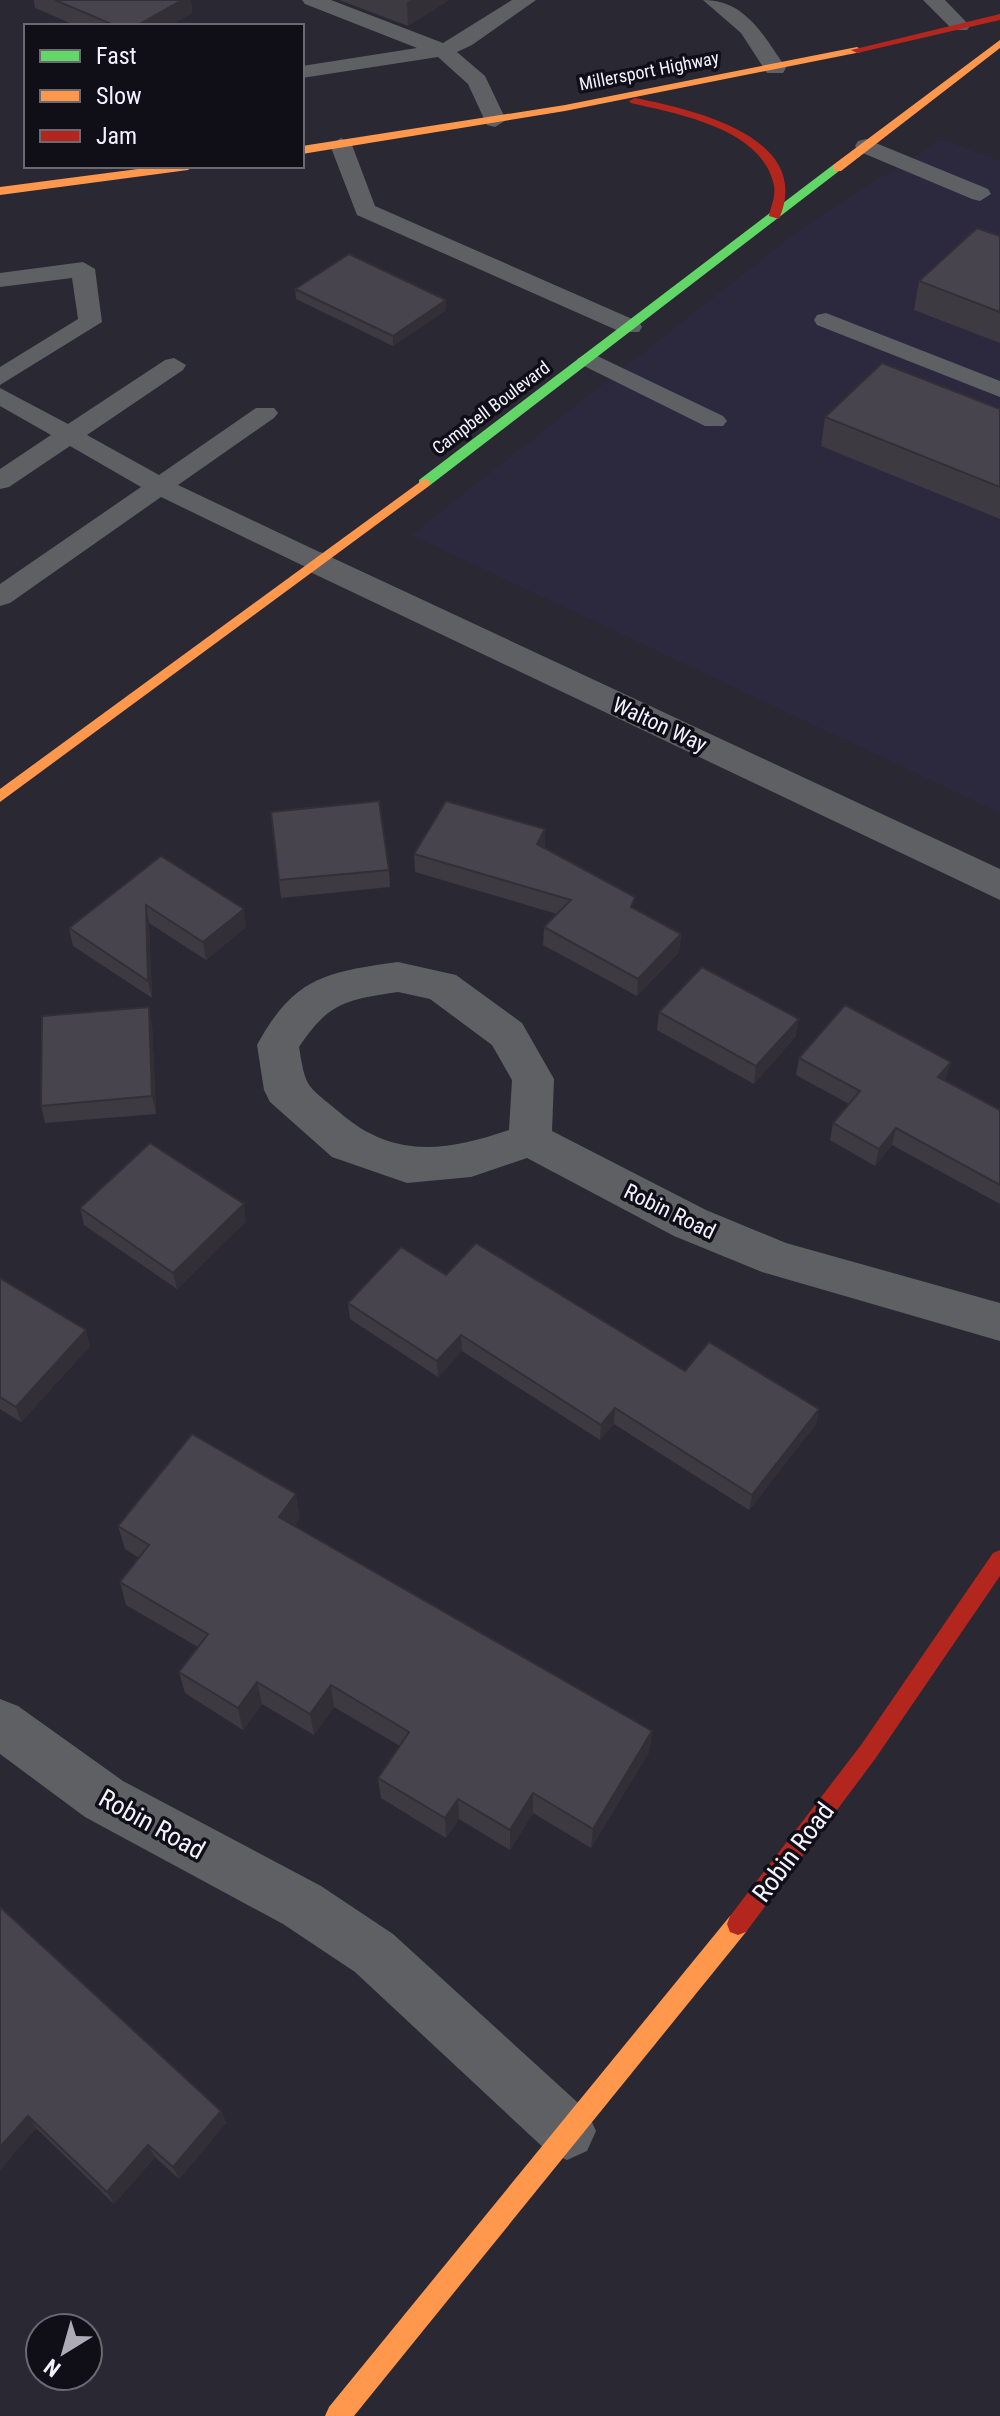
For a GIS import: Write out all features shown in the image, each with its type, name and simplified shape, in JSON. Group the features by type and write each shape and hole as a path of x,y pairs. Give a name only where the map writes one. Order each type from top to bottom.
{"main road":[{"name":"Millersport Highway","path":"304,150 495,120 775,68 1000,17"},
{"name":"Campbell Boulevard","path":"0,797 320,563 1000,43"},
{"path":"613,98 696,114 751,142 762,153 778,179 780,187 775,216"},
{"path":"0,191 162,168"},
{"name":"Robin Road","path":"338,2416 755,1903 868,1752 1000,1559"}],"street":[{"name":"Walton Way","path":"320,563 1000,886"},
{"path":"398,977 442,986 507,1034 527,1067 533,1079 530,1140 471,1160 407,1166 347,1145 285,1090 278,1045 304,1007 343,985 398,977"},
{"name":"Robin Road","path":"530,1140 690,1223 778,1259 1000,1322"},
{"name":"Robin Road","path":"0,1723 104,1799 302,1905 374,1953 567,2131"}],"lane":[{"path":"312,0 443,50 477,81 495,120"},
{"path":"304,72 443,50 465,41 526,0"},
{"path":"718,3 746,0"},
{"path":"933,0 960,26"},
{"path":"718,3 748,29 775,68"},
{"path":"341,145 365,210 630,327"},
{"path":"866,146 980,194"},
{"path":"0,280 83,269 90,322 0,378"},
{"path":"826,320 1000,390"},
{"path":"589,359 714,421"},
{"path":"0,481 174,365"},
{"path":"0,396 159,486 320,563"},
{"path":"0,597 265,413"}],"shaded area":[{"path":"941,139 1000,161 1000,813 411,535 803,227"}],"building":[{"path":"55,0 182,0 140,24 111,24"},
{"path":"977,228 1000,236 1000,312 919,281"},
{"path":"349,254 446,300 393,336 295,289"},
{"path":"882,363 1000,409 1000,487 825,417"},
{"path":"379,801 389,870 279,880 271,812"},
{"path":"446,801 545,829 537,844 635,897 631,907 681,934 638,979 544,927 571,900 414,854"},
{"path":"161,856 244,909 203,942 146,905 148,981 69,928"},
{"path":"702,967 799,1019 756,1066 659,1012"},
{"path":"845,1005 951,1062 938,1077 1000,1110 1000,1185 896,1128 879,1149 833,1123 860,1091 799,1058"},
{"path":"149,1007 152,1096 41,1106 42,1016"},
{"path":"150,1143 244,1204 173,1273 80,1208"},
{"path":"476,1243 685,1371 709,1342 819,1409 752,1495 615,1408 601,1425 461,1335 437,1361 348,1303 401,1247 446,1275"},
{"path":"0,1278 86,1330 16,1407 0,1397"},
{"path":"192,1434 296,1494 279,1517 652,1731 593,1829 533,1793 510,1830 458,1799 445,1818 378,1778 409,1732 331,1685 310,1714 257,1682 238,1708 179,1672 208,1634 120,1582 149,1545 118,1526"},
{"path":"0,1907 221,2111 173,2167 148,2145 107,2192 28,2116 0,2147"}],"traffic: fast":[{"path":"424,483 837,168"}],"traffic: slow":[{"path":"837,168 1000,43"},
{"path":"304,150 565,108 857,50"},
{"path":"0,191 173,168"},
{"path":"0,797 424,483"},
{"path":"338,2416 738,1924"}],"traffic: jam":[{"path":"857,50 1000,17"},
{"path":"635,101 721,125 760,150 773,166 780,185 775,216"},
{"path":"738,1924 868,1752 1000,1559"}]}
